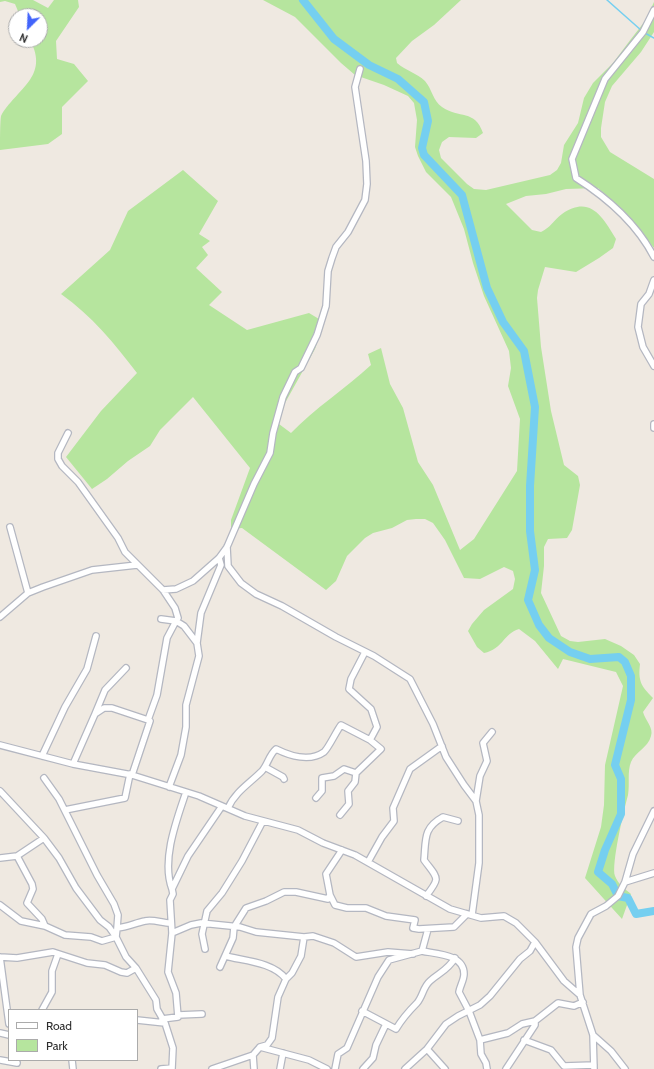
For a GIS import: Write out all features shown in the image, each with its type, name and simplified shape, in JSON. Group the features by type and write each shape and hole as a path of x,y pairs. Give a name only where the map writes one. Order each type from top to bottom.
{"street":[{"path":"654,10 643,32 604,79 572,159 576,178 601,194 646,242 654,257"},
{"path":"163,590 176,589 193,580 219,558 227,547 270,453 273,433 283,398 295,372 301,368 317,335 326,306 328,272 332,258 336,247 348,232 365,200 367,184 366,161 355,87 360,69"},
{"path":"654,280 649,294 641,304 638,327 643,347 654,366"},
{"path":"65,810 125,798 157,695 167,638 178,618 175,608 163,590 125,552 118,538 78,482 62,466 58,459 58,453 68,433"},
{"path":"10,527 28,593"},
{"path":"227,547 228,566 241,584 256,594 288,609 374,656 410,679 433,724 442,746 464,785 476,801"},
{"path":"169,787 184,742 187,720 186,705 199,656 197,643 201,613 221,565 219,558"},
{"path":"0,617 28,593 92,570 137,565"},
{"path":"161,619 176,621 184,626 197,643"},
{"path":"42,756 65,707 87,670 96,636"},
{"path":"365,652 350,678 349,689 371,709 377,727 370,740"},
{"path":"73,764 105,690 126,668"},
{"path":"95,714 104,708 112,708 148,720"},
{"path":"172,889 188,856 225,807 266,767 276,749 290,756 313,757 324,752 341,725 370,740 381,749 356,773 355,782 348,791 349,804 340,815"},
{"path":"342,850 326,874 330,895 335,904 347,908 366,908 386,916 414,920 413,928 428,929 454,927 469,915 479,863 479,815 476,801 480,776 487,761 483,743 492,732"},
{"path":"0,745 73,764 131,775 186,792 263,821 298,830 368,862 450,909 481,918 504,916 516,922 535,942 564,981 580,996 593,1035 594,1067 564,1066 550,1050 524,1040"},
{"path":"368,862 382,837 394,821 393,808 410,769 442,746"},
{"path":"266,767 283,776 284,780"},
{"path":"316,798 322,791 322,778 334,776 344,769 356,773"},
{"path":"44,778 65,810 66,816 114,904 118,915 116,937"},
{"path":"0,790 44,838 59,858 76,888 100,920 109,927 126,956 136,968 156,1000 157,1009 163,1021 172,1048 172,1068 161,1069"},
{"path":"178,1015 176,993 168,972 172,933 170,922 170,900 173,894 170,882 172,841 186,792"},
{"path":"580,996 576,947 578,938 591,914 606,906 618,896 625,882 633,854 654,811"},
{"path":"426,896 437,882 437,877 424,860 427,829 433,822 443,817 458,821"},
{"path":"205,949 202,934 208,911 222,893 242,861 263,821"},
{"path":"0,858 17,856 44,838"},
{"path":"17,856 32,884 33,889 27,903 42,919 45,926"},
{"path":"625,882 654,873"},
{"path":"220,967 233,938 234,927 246,908 266,901 284,892 296,892 328,899 330,895"},
{"path":"0,905 21,921 45,926 65,935 91,937 102,941 116,937"},
{"path":"117,928 130,927 145,921 161,923 170,922"},
{"path":"172,933 191,925 204,924 304,937 313,936 334,943 356,957 388,952 413,954"},
{"path":"422,950 428,929"},
{"path":"212,1069 253,1055 260,1047 267,1045 272,1038 278,998 286,979 292,973 301,956 304,937"},
{"path":"405,1069 427,1049 446,1024 480,1005 490,996 520,959 530,951 535,942"},
{"path":"335,1069 338,1054 347,1048 378,977 389,960 413,954 422,950 455,958 461,963 464,973 459,992 469,1011 480,1040 481,1054 486,1063 487,1069"},
{"path":"8,1017 0,957 17,958 53,952 87,962 105,965 121,972 127,973 136,968"},
{"path":"43,1009 52,992 52,971 58,954"},
{"path":"225,956 272,968 280,972 286,979"},
{"path":"362,1011 396,1029 417,1002 424,988 430,981 451,965 455,958"},
{"path":"480,1040 508,1033 522,1024 535,1020 558,1004 574,1006 583,1002"},
{"path":"138,1020 163,1021 178,1017 178,1015 202,1014"},
{"path":"506,1069 535,1025 535,1020"},
{"path":"363,1069 373,1058 376,1045 386,1024"},
{"path":"593,1035 611,1051 625,1069"},
{"path":"260,1047 309,1060 328,1069"},
{"path":"427,1049 445,1069"},
{"path":"280,1069 283,1053"},
{"path":"253,1055 254,1069"},
{"path":"0,1060 17,1064"}],"green space":[{"path":"0,0 33,0 48,8 17,8 15,4 5,1 0,2"},
{"path":"54,0 78,0 79,7 56,41 57,59 74,64 88,81 62,107 62,134 48,144 0,150 1,116 7,106 29,82 34,73 36,64 33,48 48,48 48,8"},
{"path":"263,0 461,0 434,25 412,41 396,58 397,63 425,81 437,102 442,107 448,111 471,117 480,125 483,133 476,138 449,137 442,142 439,150 441,158 467,184 474,189 486,190 550,175 557,170 561,163 564,145 578,123 584,98 593,83 613,63 645,21 654,2 654,32 641,52 612,86 605,102 601,137 610,152 654,179 654,248 624,212 598,188 566,189 546,194 526,196 506,204 532,230 541,232 562,214 572,209 588,207 600,216 616,239 613,248 576,272 545,267 537,298 541,347 551,411 564,465 578,476 580,485 572,530 567,538 548,539 544,547 544,566 541,593 561,636 570,641 578,642 605,639 621,646 634,655 640,664 641,683 653,698 643,712 652,733 647,744 635,755 631,762 628,795 616,849 614,870 616,879 631,894 622,919 585,878 601,827 604,805 605,765 623,686 616,672 563,659 558,669 535,641 519,629 509,634 499,645 490,651 484,653 477,647 468,631 484,610 513,589 515,579 513,571 504,567 480,579 464,578 445,540 433,523 425,519 416,519 407,520 392,528 373,533 365,538 347,556 336,581 326,590 242,528 231,529 231,520 250,468 193,397 160,430 150,446 92,489 66,457 101,411 137,373 102,330 72,302 61,294 110,250 128,211 183,170 218,201 199,234 210,241 202,247 208,255 196,268 222,292 209,305 247,330 309,313 324,322 315,349 285,403 279,424 291,433 310,415 371,365 368,354 381,348 390,384 403,408 418,462 433,485 460,550 474,539 517,471 520,419 508,386 511,368 509,351 484,296 464,229 451,197 426,172 418,156 415,147 417,120 414,103 408,96 384,85 355,75 295,17"}],"waterway":[{"path":"303,0 334,39 369,65 398,79 424,102 428,121 422,148 424,155 462,195 487,288 503,322 524,351 535,407 530,486 530,531 535,570 528,600 539,625 549,638 570,652 590,659 619,657 625,662 631,676 631,700 615,765 621,779 621,814 605,850 598,872 612,884 618,896 628,898 636,914 654,911"},
{"path":"607,0 642,31"},
{"path":"645,33 654,38"}]}
